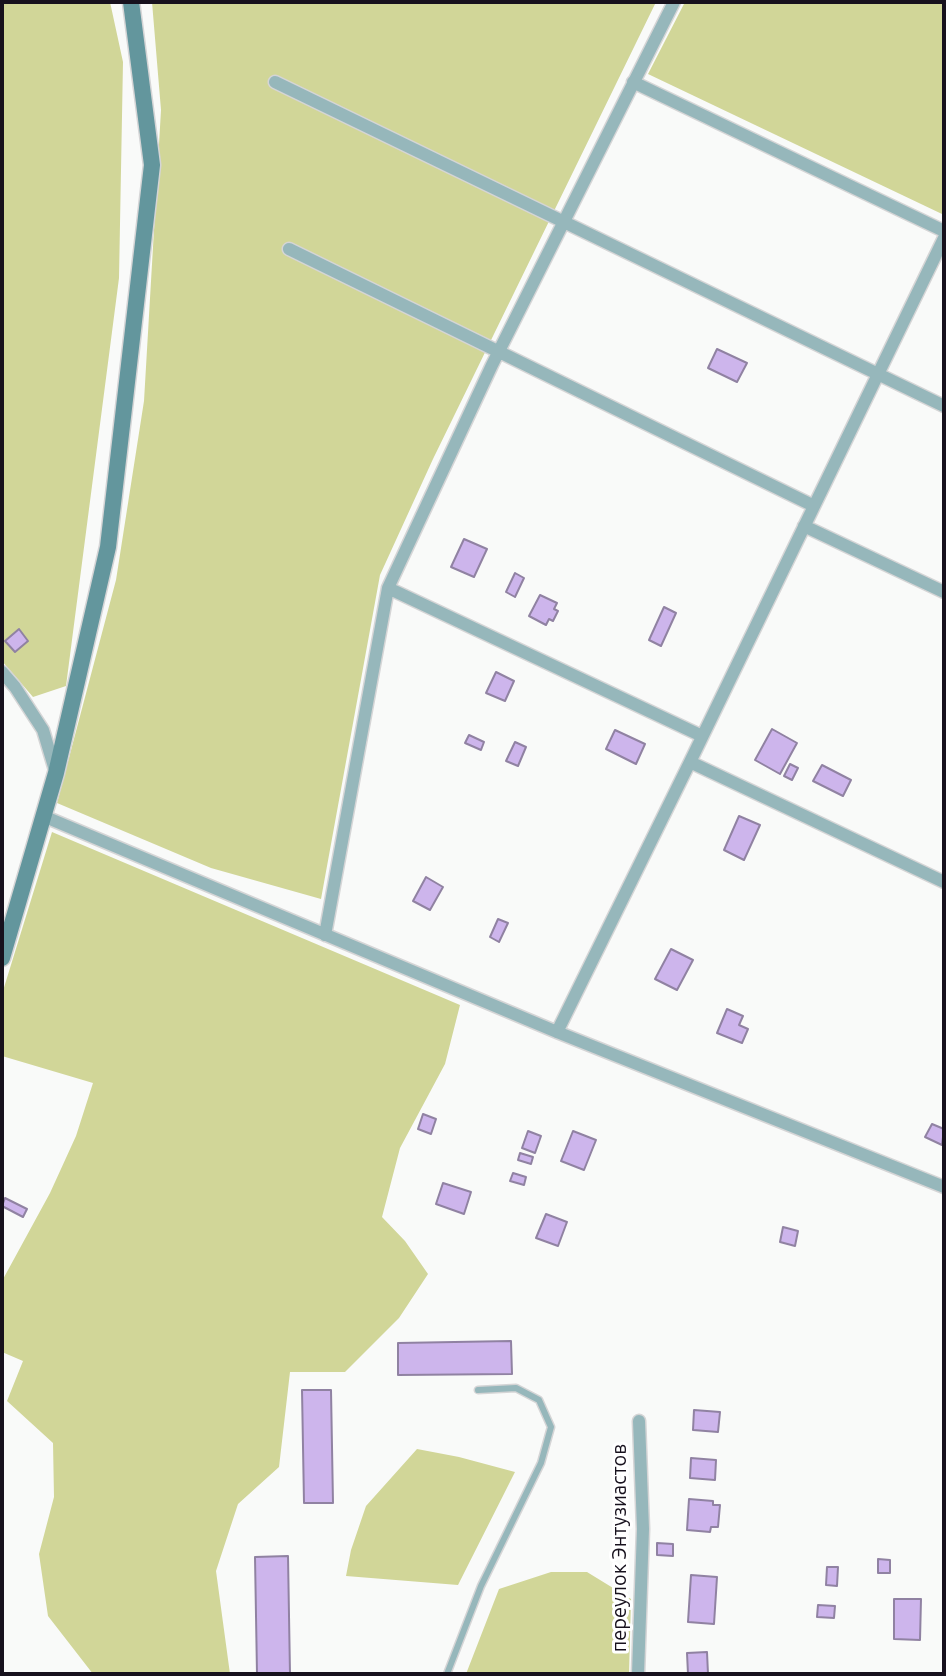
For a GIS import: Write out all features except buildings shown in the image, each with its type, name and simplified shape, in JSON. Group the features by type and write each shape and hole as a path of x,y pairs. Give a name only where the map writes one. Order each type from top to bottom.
{"main road":[{"path":"2,958 56,773 108,547 152,165 131,2"}],"street":[{"path":"325,935 388,588 499,352 674,2"},
{"path":"275,82 944,406"},
{"path":"633,82 944,231"},
{"path":"557,1032 944,238"},
{"path":"289,249 814,506"},
{"path":"804,526 944,592"},
{"path":"388,588 702,736"},
{"path":"2,672 43,730 56,773"},
{"path":"690,762 944,882"},
{"path":"43,816 557,1032 944,1187"},
{"name":"переулок Энтузиастов","path":"638,1674 643,1529 639,1421"}],"lane":[{"path":"447,1674 481,1586 541,1463 551,1427 539,1400 516,1388 478,1390"}],"green space":[{"path":"2,2 110,2 123,62 119,278 66,686 33,697 2,661"},
{"path":"152,2 656,2 433,459 380,575 321,899 211,868 57,803 116,580 144,401 161,110"},
{"path":"685,2 944,2 942,214 648,74"},
{"path":"52,832 460,1005 445,1064 400,1148 382,1217 405,1241 428,1274 399,1318 345,1372 290,1372 279,1467 238,1504 216,1571 230,1674 93,1674 48,1616 39,1554 54,1497 53,1443 7,1401 23,1361 2,1352 2,1281 50,1193 76,1136 93,1083 2,1056 2,994"},
{"path":"417,1449 515,1472 458,1585 346,1576 366,1506"},
{"path":"551,1572 587,1572 631,1599 629,1674 466,1674 499,1589"}]}
